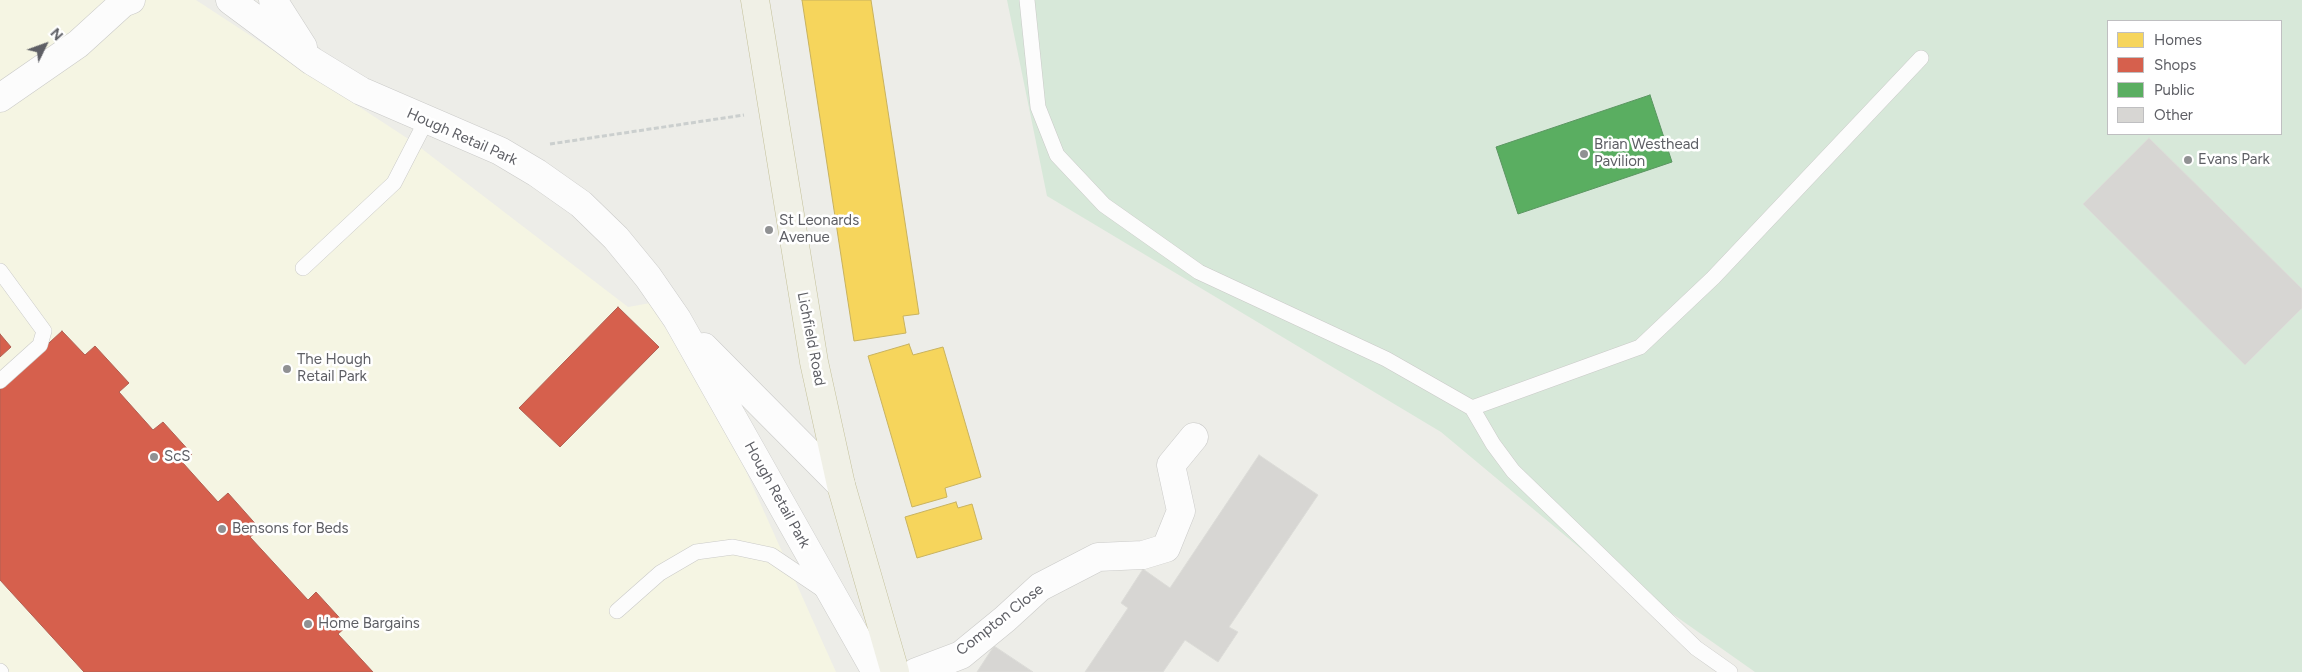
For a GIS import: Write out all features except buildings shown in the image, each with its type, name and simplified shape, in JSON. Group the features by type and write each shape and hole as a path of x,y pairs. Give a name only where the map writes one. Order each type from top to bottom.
{"highway":[{"name":"Lichfield Road","path":"756,0 814,362 841,485 894,672"}],"street":[{"name":"Hough Retail Park","path":"230,0 312,61 361,91 426,121 500,151 581,204 616,238 648,277 677,319 876,672"},
{"path":"273,0 312,61"},
{"path":"0,98 78,44 126,1"},
{"name":"Hough Retail Park","path":"677,319 841,485"},
{"name":"Compton Close","path":"916,672 961,655 1006,619 1040,587 1098,557 1143,555 1166,548 1181,511 1171,465 1194,437"}],"lane":[{"path":"1026,0 1038,107 1057,155 1104,205 1199,272 1386,359 1472,408 1493,444 1513,471 1696,648 1730,672"},
{"path":"1472,408 1640,347 1713,278 1921,58"},
{"path":"303,268 394,183 426,121"},
{"path":"0,271 44,331 40,345 0,381"},
{"path":"617,611 660,573 696,552 733,547 772,555 833,597"}],"path":[{"path":"549,144 773,110"}],"shaded area":[{"path":"0,0 196,0 413,142 628,307 650,303 727,429 836,672 0,672"},
{"path":"1007,0 2302,0 2302,672 1755,672 1586,553 1441,432 1047,196"}],"place":[{"name":"Brian Westhead Pavilion","path":"1584,154"},
{"name":"Evans Park","path":"2188,160"},
{"name":"St Leonards Avenue","path":"769,230"},
{"name":"The Hough Retail Park","path":"287,369"},
{"name":"ScS","path":"154,457"},
{"name":"Bensons for Beds","path":"222,529"},
{"name":"Home Bargains","path":"308,624"}]}
